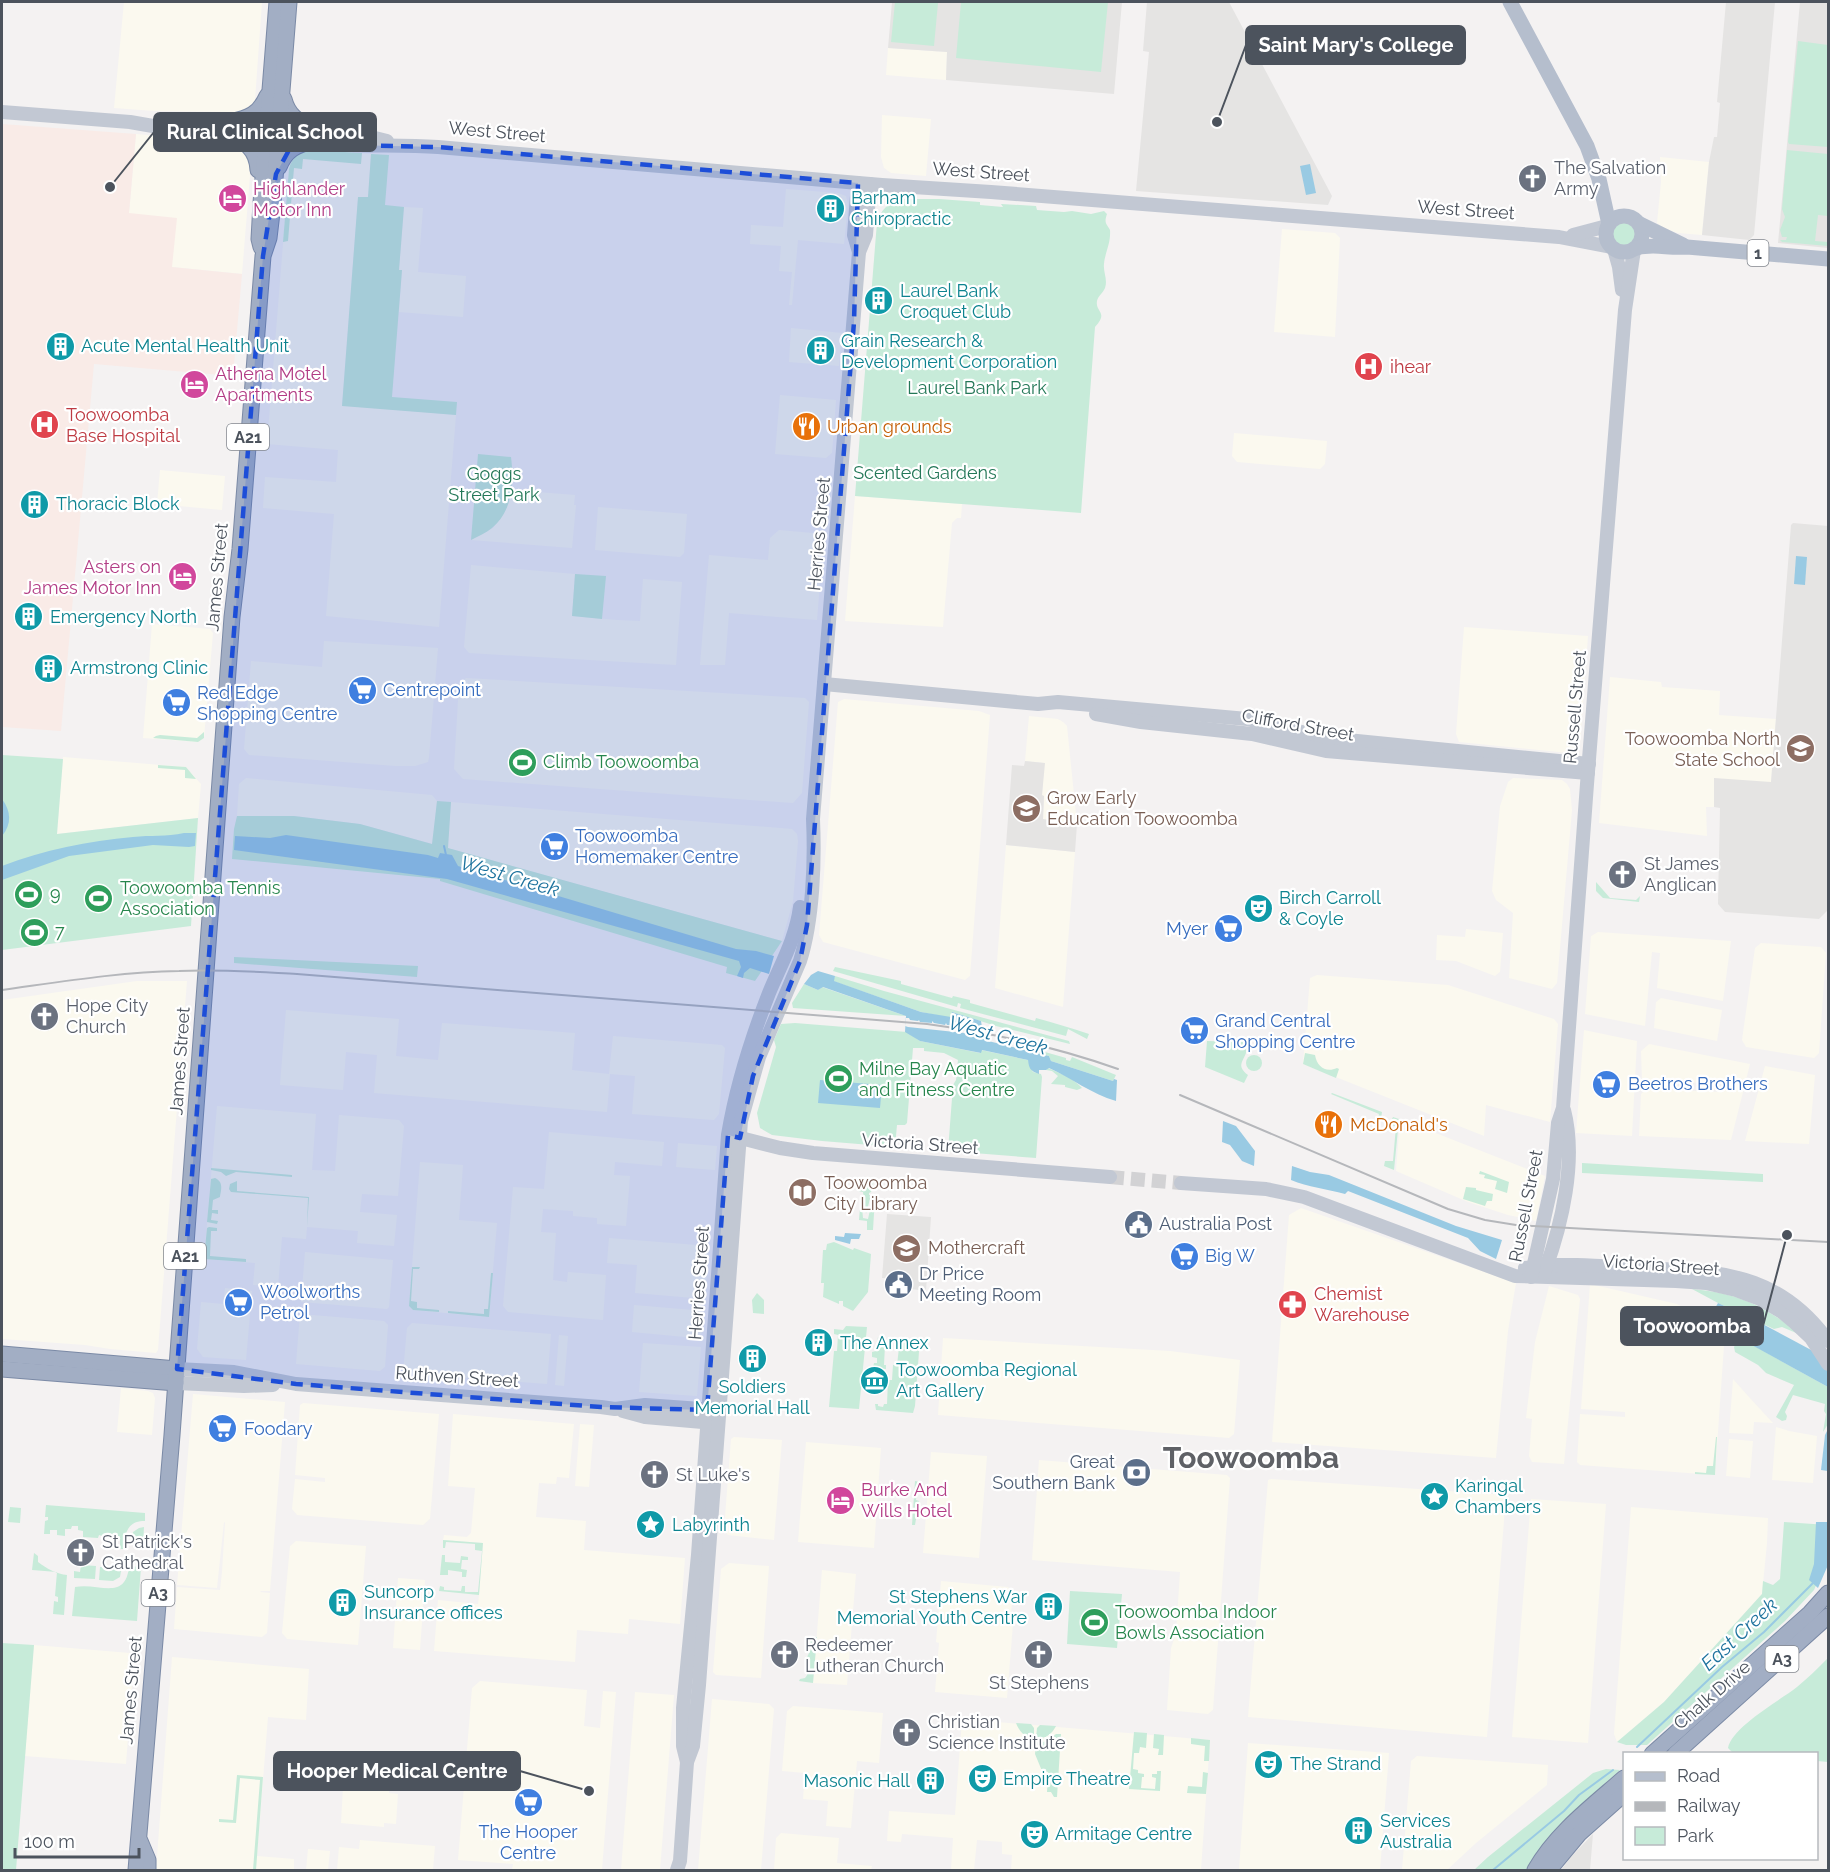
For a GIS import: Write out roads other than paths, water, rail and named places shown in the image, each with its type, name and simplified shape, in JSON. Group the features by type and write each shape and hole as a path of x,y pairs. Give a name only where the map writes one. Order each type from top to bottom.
{"highway":[{"name":"James Street","path":"263,256 259,239 261,196 273,132 277,2"},
{"name":"James Street","path":"276,90 289,2"},
{"path":"261,196 258,162 255,154 229,128 256,113 276,90 292,116 313,135 289,150 276,174"},
{"name":"James Street","path":"136,1870 176,1376 220,772 263,256 269,238 276,174 273,132"},
{"name":"Ruthven Street","path":"2,1354 176,1376"},
{"name":"Ruthven Street","path":"2,1369 176,1376"},
{"name":"Chalk Drive","path":"1654,1752 1810,1613 1828,1593"},
{"name":"Chalk Drive","path":"1677,1752 1828,1616"},
{"path":"1534,1870 1567,1829 1623,1779"},
{"path":"1549,1870 1579,1834 1623,1795"},
{"name":"A3","path":"139,1838 148,1860 148,1870"}],"main road":[{"path":"1510,2 1587,146 1603,168 1615,207 1606,237 1612,248"},
{"name":"West Street","path":"2,112 130,122 165,120 313,135 375,146 401,144 864,184 1559,237 1612,248"},
{"name":"Herries Street","path":"680,1867 687,1762 683,1746 683,1708 713,1416 734,1136 741,1077 770,991 798,923 807,841 813,819 859,252 866,235 864,184"},
{"name":"1","path":"1612,222 1632,217 1640,224 1687,247"},
{"name":"West Street","path":"1559,237 1584,233 1612,222"},
{"path":"1636,249 1642,238 1640,224"},
{"name":"1","path":"1612,248 1624,253 1650,246 1687,247 1828,259"},
{"name":"Russell Street","path":"1612,248 1619,267 1625,310"},
{"name":"Russell Street","path":"1539,1272 1557,1227 1567,1180 1568,1136 1563,1108 1588,769 1625,310 1636,249"},
{"name":"Clifford Street","path":"824,684 1038,704 1069,703 1247,719 1306,740 1326,751 1588,769"},
{"name":"Clifford Street","path":"1038,704 1065,711 1141,722 1306,740"},
{"name":"Victoria Street","path":"734,1136 813,1153 1110,1177"},
{"name":"Victoria Street","path":"1181,1183 1266,1190 1304,1197 1499,1269 1676,1281 1725,1287 1749,1294 1772,1305 1811,1338 1828,1364"},
{"name":"Victoria Street","path":"1539,1272 1696,1270 1728,1274 1765,1287 1790,1302 1816,1325 1828,1341"},
{"name":"Ruthven Street","path":"176,1376 234,1372 296,1384 615,1408 645,1405 713,1416"}],"water":[{"path":"1310,164 1316,193 1306,195 1300,166"},
{"path":"1796,556 1807,557 1805,585 1794,584"},
{"path":"2,799 7,808 9,822 2,836"},
{"path":"196,833 195,846 153,845 69,856 2,880 2,866 50,851 116,839"},
{"path":"286,835 438,858 440,853 452,855 458,866 736,949 774,956 769,974 750,968 744,973 743,978 737,976 741,967 739,961 447,879 234,850 235,836 270,838"},
{"path":"818,971 835,976 834,981 921,1012 951,1017 952,1012 981,1021 984,1040 1049,1056 1051,1061 1113,1081 1117,1080 1116,1101 1049,1068 1039,1070 1039,1074 1036,1073 1030,1069 1028,1060 982,1050 981,1053 920,1041 905,1032 906,1016 823,987 818,990 804,984 811,975"},
{"path":"820,1080 882,1085 880,1108 818,1103"},
{"path":"1223,1121 1236,1126 1255,1151 1254,1166 1242,1161 1230,1145 1222,1142"},
{"path":"1292,1166 1329,1175 1456,1226 1502,1240 1496,1259 1480,1251 1468,1238 1348,1191 1345,1194 1291,1180"},
{"path":"845,1233 861,1234 859,1239 851,1239 850,1244 835,1240 835,1236 844,1237"},
{"path":"1718,1303 1828,1359 1828,1387 1708,1321"},
{"path":"1828,1429 1828,1471 1821,1470 1825,1435"},
{"path":"1816,1522 1828,1522 1828,1565 1818,1588 1809,1580 1814,1564"}],"waterway":[{"path":"444,846 446,855"},
{"name":"East Creek","path":"1637,1747 1722,1667 1764,1632 1814,1582"},
{"name":"East Creek","path":"1493,1870 1564,1811 1579,1795 1613,1770"}],"tunnel":[{"path":"1110,1177 1181,1183"}],"railway":[{"path":"2,990 134,973 194,970 297,974 927,1024 1024,1042 1118,1069"},
{"path":"1180,1095 1448,1209 1485,1220 1516,1225 1828,1242"}],"place":[{"name":"Saint Mary's College","path":"1217,122"},
{"name":"The Salvation Army","path":"1533,178"},
{"name":"Rural Clinical School","path":"110,187"},
{"name":"Highlander Motor Inn","path":"232,199"},
{"name":"Barham Chiropractic","path":"830,208"},
{"name":"Laurel Bank Croquet Club","path":"879,301"},
{"name":"Acute Mental Health Unit","path":"60,346"},
{"name":"Grain Research & Development Corporation","path":"820,351"},
{"name":"ihear","path":"1369,367"},
{"name":"Athena Motel Apartments","path":"194,384"},
{"name":"Toowoomba Base Hospital","path":"45,425"},
{"name":"Urban grounds","path":"806,427"},
{"name":"Thoracic Block","path":"35,504"},
{"name":"Asters on James Motor Inn","path":"182,577"},
{"name":"Emergency North","path":"29,617"},
{"name":"Armstrong Clinic","path":"49,668"},
{"name":"Centrepoint","path":"362,690"},
{"name":"Red Edge Shopping Centre","path":"176,703"},
{"name":"Toowoomba North State School","path":"1801,749"},
{"name":"Climb Toowoomba","path":"522,762"},
{"name":"Grow Early Education Toowoomba","path":"1026,808"},
{"name":"Toowoomba Homemaker Centre","path":"554,846"},
{"name":"St James Anglican","path":"1623,874"},
{"name":"9","path":"29,894"},
{"name":"Toowoomba Tennis Association","path":"99,898"},
{"name":"Birch Carroll & Coyle","path":"1258,908"},
{"name":"Myer","path":"1229,929"},
{"name":"7","path":"34,932"},
{"name":"Hope City Church","path":"45,1016"},
{"name":"Grand Central Shopping Centre","path":"1194,1031"},
{"name":"Milne Bay Aquatic and Fitness Centre","path":"838,1079"},
{"name":"Beetros Brothers","path":"1607,1084"},
{"name":"McDonald's","path":"1329,1125"},
{"name":"Toowoomba City Library","path":"803,1193"},
{"name":"Australia Post","path":"1138,1224"},
{"name":"Toowoomba","path":"1787,1235"},
{"name":"Mothercraft","path":"907,1248"},
{"name":"Big W","path":"1184,1256"},
{"name":"Dr Price Meeting Room","path":"898,1284"},
{"name":"Woolworths Petrol","path":"239,1302"},
{"name":"Chemist Warehouse","path":"1293,1304"},
{"name":"The Annex","path":"819,1343"},
{"name":"Soldiers Memorial Hall","path":"752,1358"},
{"name":"Toowoomba Regional Art Gallery","path":"875,1380"},
{"name":"Foodary","path":"223,1429"},
{"name":"Great Southern Bank","path":"1136,1472"},
{"name":"St Luke's","path":"655,1475"},
{"name":"Karingal Chambers","path":"1434,1496"},
{"name":"Burke And Wills Hotel","path":"840,1500"},
{"name":"Labyrinth","path":"651,1525"},
{"name":"St Patrick's Cathedral","path":"81,1552"},
{"name":"Suncorp Insurance offices","path":"343,1602"},
{"name":"St Stephens War Memorial Youth Centre","path":"1048,1607"},
{"name":"Toowoomba Indoor Bowls Association","path":"1094,1622"},
{"name":"St Stephens","path":"1039,1654"},
{"name":"Redeemer Lutheran Church","path":"784,1655"},
{"name":"Christian Science Institute","path":"907,1732"},
{"name":"The Strand","path":"1269,1764"},
{"name":"Empire Theatre","path":"982,1779"},
{"name":"Masonic Hall","path":"931,1781"},
{"name":"Hooper Medical Centre","path":"589,1791"},
{"name":"The Hooper Centre","path":"528,1803"},
{"name":"Services Australia","path":"1359,1831"},
{"name":"Armitage Centre","path":"1034,1834"}],"district":[{"name":"Toowoomba","path":"1251,1458"}],"park label":[{"name":"Laurel Bank Park","path":"977,388"},
{"name":"Scented Gardens","path":"925,473"},
{"name":"Goggs Street Park","path":"494,484"}],"water label":[{"name":"West Creek","path":"510,876"},
{"name":"West Creek","path":"998,1035"}]}
